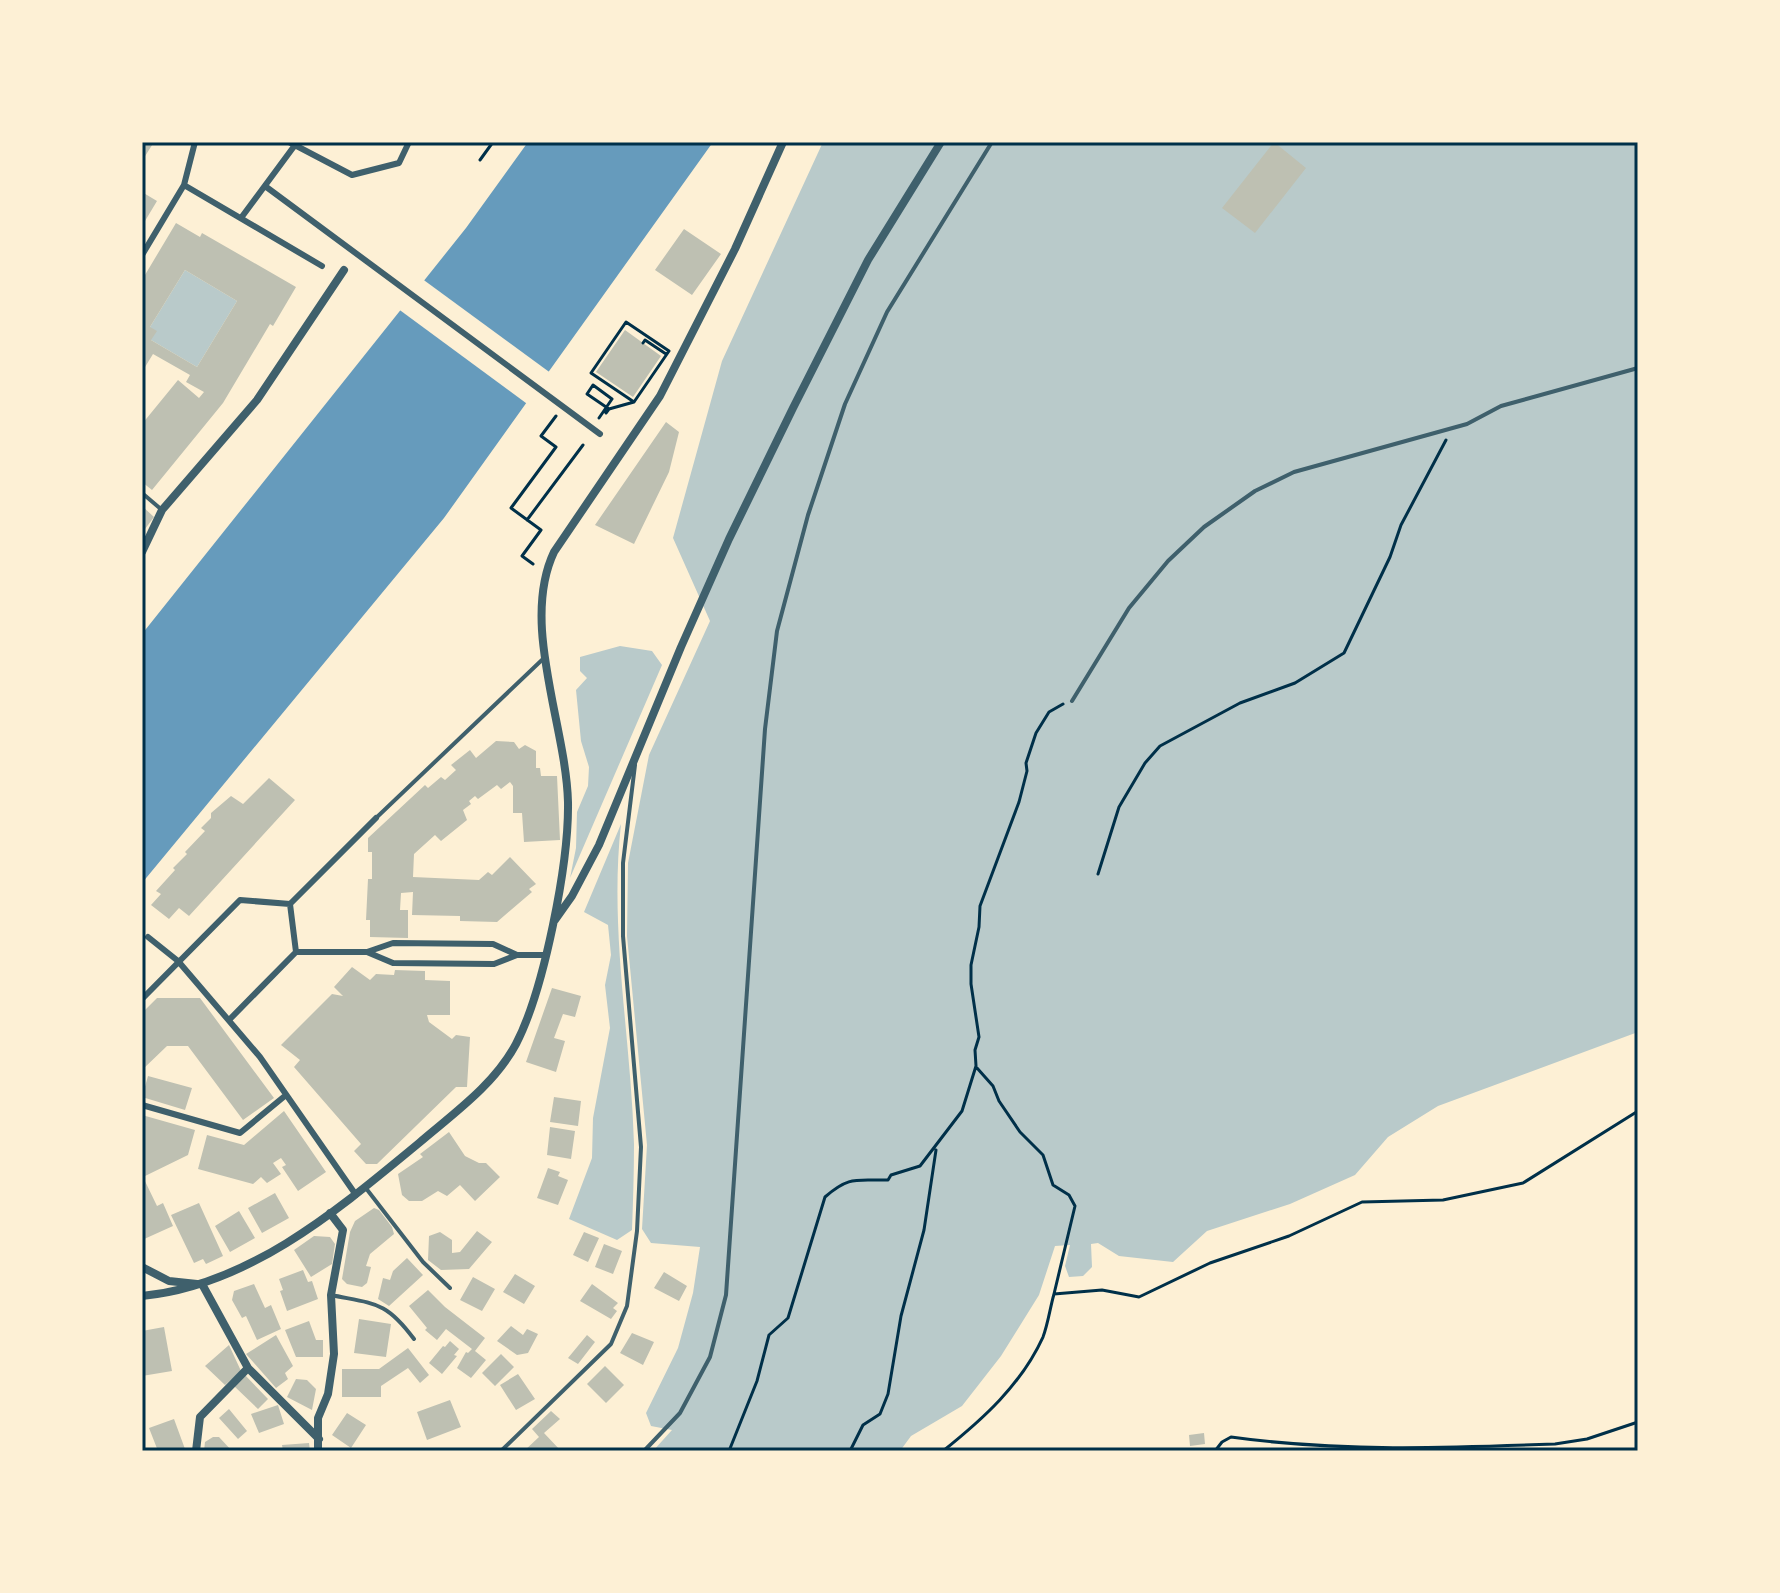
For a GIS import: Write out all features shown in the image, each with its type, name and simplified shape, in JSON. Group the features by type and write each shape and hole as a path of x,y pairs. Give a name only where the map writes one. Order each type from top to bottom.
{"street":[{"path":"142,255 184,185 195,142"},
{"path":"241,218 292,144 352,175 399,163 409,142"},
{"path":"142,1296 171,1293 202,1284 272,1252 330,1213 469,1101 499,1070 516,1043 529,1013 552,924 568,803 546,657 541,592 545,571 554,552 660,396 735,249 783,142"},
{"path":"552,924 572,896 599,845 723,552 800,394 868,260 941,142"},
{"path":"184,185 322,266"},
{"path":"265,186 600,434"},
{"path":"142,552 162,510 257,400 344,270"},
{"path":"142,999 240,900 290,904 376,818"},
{"path":"290,904 296,952"},
{"path":"148,937 178,961 229,1020 356,1195"},
{"path":"229,1020 296,952 367,952 393,943 493,944 517,955"},
{"path":"367,952 393,963 494,964 517,955 545,955"},
{"path":"142,1105 240,1133 286,1095"},
{"path":"318,1451 318,1418 328,1394 334,1354 331,1295 343,1230 330,1213"},
{"path":"142,1267 169,1281 202,1284"},
{"path":"202,1284 248,1368 319,1439"},
{"path":"196,1451 200,1417 248,1368"}],"lane":[{"path":"644,1451 680,1413 710,1357 726,1295 765,729 777,631 808,515 845,404 887,312 992,142"},
{"path":"1072,701 1129,608 1168,561 1204,527 1255,491 1294,472 1409,438 1448,430 1501,406 1638,368"},
{"path":"142,493 162,510"},
{"path":"376,818 546,657"},
{"path":"501,1451 611,1344 627,1306 637,1231 641,1147 623,936 623,863 637,750"},
{"path":"365,1187 423,1262 450,1288"},
{"path":"331,1295 375,1304 396,1315 414,1339"}],"path":[{"path":"480,160 493,142"},
{"path":"591,428 612,399 593,385 587,394 607,411 634,402 669,351 626,322 591,373 634,402"},
{"path":"643,343 645,340 666,354"},
{"path":"533,564 522,556 541,530 511,508 556,447 541,436 563,406"},
{"path":"1098,874 1119,807 1145,763 1160,746 1240,703 1295,683 1344,653 1390,557 1401,525 1445,445 1448,430"},
{"path":"527,520 583,445"},
{"path":"729,1451 757,1381 769,1335 788,1318 825,1197 841,1183 863,1179 888,1180 891,1175 920,1166 962,1111 976,1066 975,1050 979,1037 971,965 983,892 993,874 1019,802 1026,763 1036,733 1049,712 1072,701"},
{"path":"943,1451 986,1416 1020,1375 1043,1335 1075,1206 1069,1195 1053,1185 1043,1155 1020,1132 999,1101 993,1086 976,1066"},
{"path":"1054,1294 1102,1290 1139,1297 1210,1263 1289,1236 1362,1202 1443,1200 1523,1183 1638,1111"},
{"path":"850,1451 863,1425 880,1414 888,1394 901,1316 924,1230 937,1147"},
{"path":"1215,1451 1231,1437 1279,1444 1347,1446 1555,1444 1587,1439 1638,1422"}],"shaded area":[{"path":"823,142 1638,142 1638,1032 1438,1106 1388,1137 1355,1175 1290,1204 1207,1231 1173,1262 1119,1256 1098,1243 1091,1244 1092,1267 1083,1276 1069,1277 1065,1266 1070,1245 1055,1246 1039,1295 1001,1356 962,1406 911,1436 900,1451 653,1451 672,1430 651,1426 646,1413 678,1348 693,1293 700,1247 651,1243 642,1229 647,1145 627,936 628,863 649,755 710,621 673,538 722,361"},
{"path":"185,270 237,301 197,367 151,340 150,327"},
{"path":"620,646 652,651 662,665 570,878 576,848 577,812 588,786 589,767 581,741 576,690 587,678 580,671 580,657"},
{"path":"621,824 619,944 634,1155 632,1230 617,1240 569,1219 592,1158 593,1118 610,1028 605,985 611,955 608,925 584,912"}],"water":[{"path":"528,142 713,142 444,518 142,883 142,634 466,228"}],"pier":[{"path":"421,278 552,374 530,406 397,308"}],"building":[{"path":"142,142 154,142 142,161"},
{"path":"1274,142 1306,168 1255,233 1222,208"},
{"path":"142,192 157,201 142,226"},
{"path":"176,223 200,237 202,233 296,287 223,403 152,490 142,482 142,424 178,380 199,398 204,392 186,382 190,375 153,354 142,372 142,280","holes":["185,270 237,301 197,367 151,340 157,331 150,327"]},
{"path":"684,229 721,254 692,295 655,270"},
{"path":"625,330 661,356 633,397 596,372"},
{"path":"666,422 679,432 669,472 634,544 595,525"},
{"path":"142,506 154,517 142,533"},
{"path":"496,741 514,742 519,749 525,745 536,751 536,768 540,768 541,776 557,776 560,840 524,842 522,813 513,813 513,786 510,782 501,789 497,785 478,799 475,796 469,801 471,804 463,810 467,820 441,841 435,835 414,854 413,877 479,880 488,872 492,875 510,857 536,884 529,889 532,892 497,922 460,921 460,916 412,915 413,892 401,893 400,910 408,910 408,938 370,937 370,920 366,920 372,852 368,852 368,838 425,785 428,788 441,777 445,780 456,770 451,765 470,750 476,758"},
{"path":"269,778 295,800 189,916 179,908 169,919 151,905 161,894 156,891 205,831 201,828 211,818 211,813 231,796 243,804"},
{"path":"352,967 370,980 376,974 394,975 395,970 425,971 425,980 450,981 450,1015 427,1015 429,1022 452,1039 456,1035 470,1037 467,1087 456,1087 377,1164 366,1164 354,1151 361,1144 294,1067 300,1060 281,1045 332,994 343,996 334,987"},
{"path":"552,988 581,996 575,1017 563,1014 554,1038 565,1041 556,1072 526,1062"},
{"path":"157,998 200,998 274,1098 243,1120 188,1046 167,1046 142,1070 142,1013"},
{"path":"148,1076 192,1088 185,1110 142,1097"},
{"path":"554,1097 581,1101 578,1126 550,1122"},
{"path":"284,1111 326,1172 298,1191 282,1167 286,1165 281,1158 273,1163 281,1174 267,1183 261,1177 253,1184 198,1169 207,1135 244,1145"},
{"path":"142,1115 195,1130 188,1155 143,1177 157,1206 163,1203 173,1226 142,1240"},
{"path":"550,1127 575,1131 571,1159 547,1155"},
{"path":"449,1132 465,1156 486,1163 500,1177 475,1201 460,1185 447,1196 438,1191 422,1201 409,1201 402,1195 398,1174 423,1157 420,1154"},
{"path":"548,1168 560,1172 558,1176 568,1180 558,1205 537,1198"},
{"path":"275,1193 289,1218 262,1233 248,1208"},
{"path":"199,1203 223,1256 206,1264 203,1259 194,1263 171,1215"},
{"path":"374,1208 379,1210 394,1234 370,1254 366,1266 371,1267 367,1283 362,1287 347,1284 342,1279 350,1232 355,1221"},
{"path":"239,1211 255,1238 230,1252 215,1226"},
{"path":"477,1231 492,1242 469,1269 441,1270 428,1260 429,1236 440,1232 452,1240 452,1253 460,1252"},
{"path":"584,1232 599,1238 588,1262 573,1255"},
{"path":"314,1236 330,1237 335,1244 332,1264 311,1277 294,1250"},
{"path":"604,1244 622,1251 613,1274 595,1267"},
{"path":"407,1258 423,1275 389,1306 378,1299 383,1278 390,1280 393,1271"},
{"path":"303,1270 308,1282 312,1281 318,1299 287,1311 279,1279"},
{"path":"664,1272 687,1286 679,1301 654,1288"},
{"path":"515,1274 535,1286 524,1304 503,1292"},
{"path":"473,1277 495,1289 482,1311 460,1300"},
{"path":"254,1284 265,1308 271,1305 281,1329 257,1340 246,1316 242,1318 232,1300 234,1291"},
{"path":"592,1284 618,1303 613,1308 617,1311 611,1319 580,1301"},
{"path":"428,1290 485,1338 475,1351 486,1360 471,1378 457,1368 466,1352 472,1349 446,1329 437,1340 425,1330 427,1328 409,1306"},
{"path":"359,1319 391,1324 386,1357 354,1353"},
{"path":"309,1321 316,1340 323,1340 323,1357 296,1357 285,1330"},
{"path":"511,1326 523,1335 527,1329 538,1334 528,1353 517,1355 497,1341"},
{"path":"164,1327 172,1371 142,1376 142,1331"},
{"path":"632,1333 654,1342 643,1365 620,1353"},
{"path":"276,1335 293,1366 285,1373 288,1379 276,1388 246,1354"},
{"path":"587,1335 595,1342 578,1364 568,1358"},
{"path":"450,1341 459,1349 442,1374 429,1363"},
{"path":"229,1345 241,1371 225,1385 205,1366"},
{"path":"408,1348 429,1375 420,1383 408,1368 381,1386 381,1397 342,1397 342,1369 379,1369"},
{"path":"501,1354 514,1367 495,1386 482,1373"},
{"path":"605,1366 624,1385 606,1403 587,1384"},
{"path":"518,1374 535,1399 516,1410 500,1385"},
{"path":"245,1375 268,1399 258,1409 234,1386"},
{"path":"296,1379 307,1380 316,1389 312,1410 287,1397"},
{"path":"450,1400 461,1427 427,1440 417,1412"},
{"path":"278,1405 284,1424 259,1433 251,1414"},
{"path":"229,1409 247,1431 238,1439 219,1418"},
{"path":"551,1411 560,1419 544,1433 561,1451 524,1451 539,1437 532,1429"},
{"path":"347,1413 366,1425 351,1448 332,1435"},
{"path":"174,1419 185,1449 158,1451 149,1428"},
{"path":"1204,1433 1205,1444 1190,1446 1189,1435"},
{"path":"219,1437 232,1451 204,1451 205,1442"},
{"path":"309,1443 310,1451 283,1451 282,1445"}]}
